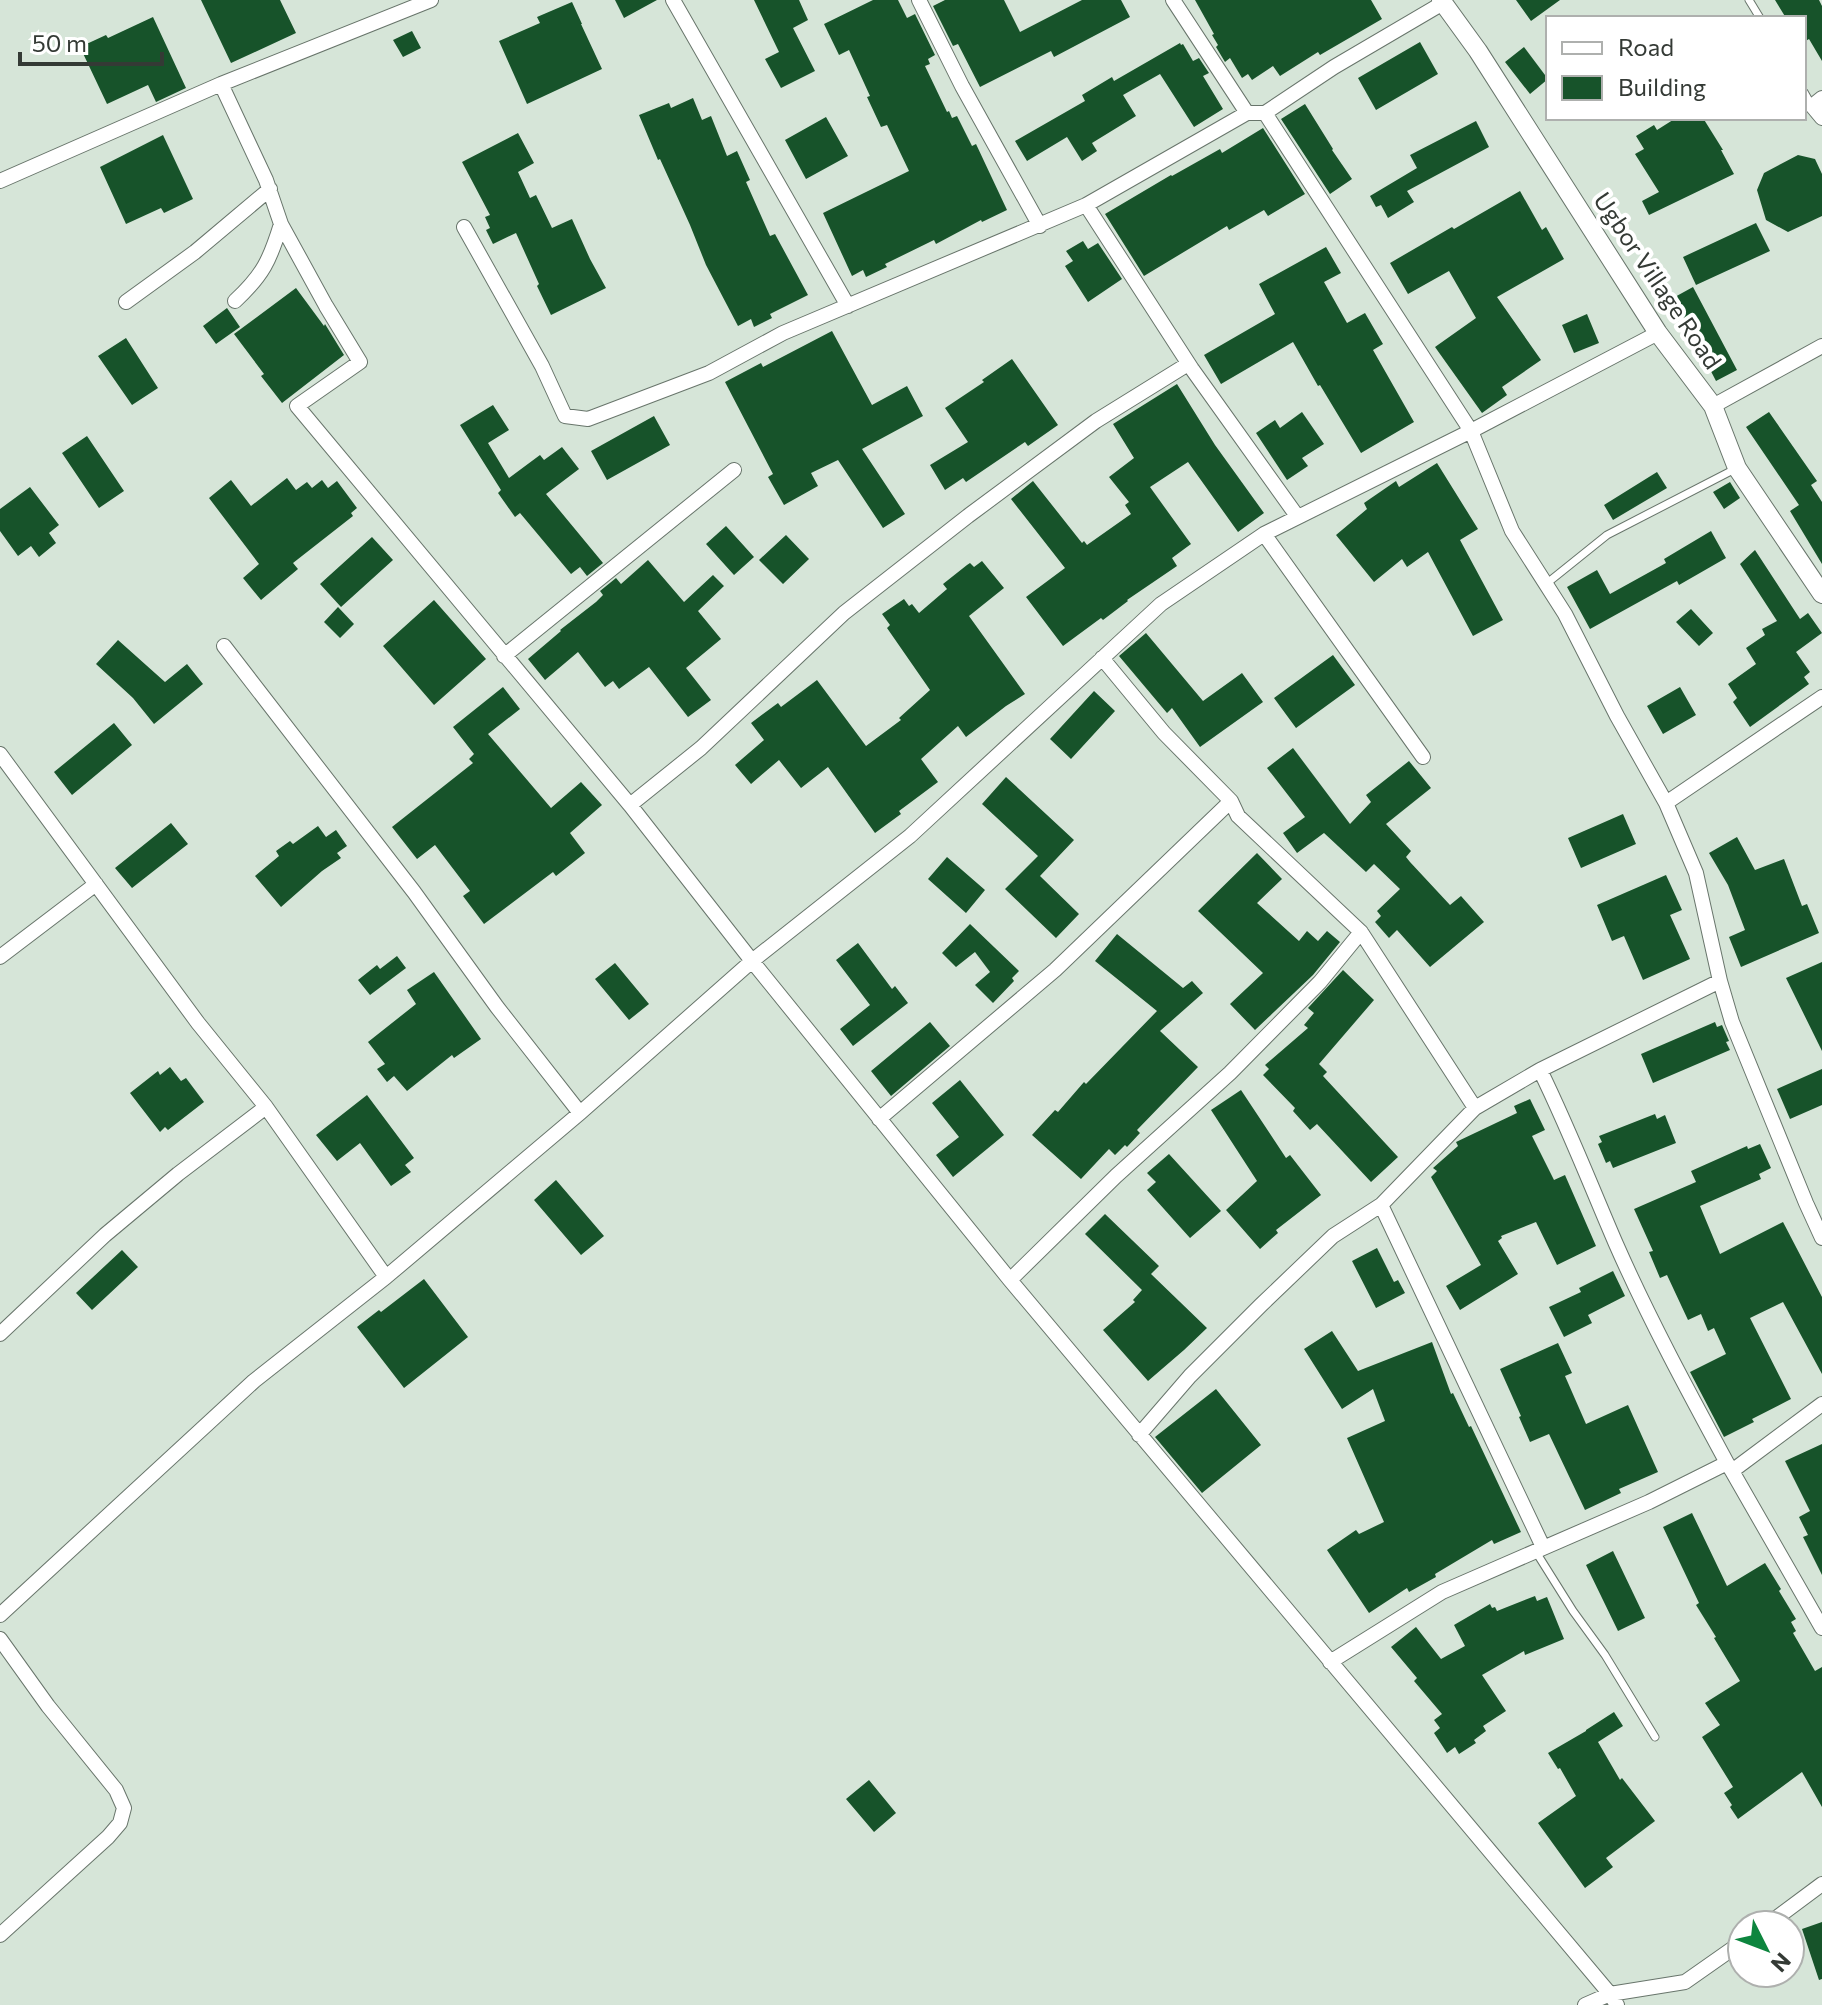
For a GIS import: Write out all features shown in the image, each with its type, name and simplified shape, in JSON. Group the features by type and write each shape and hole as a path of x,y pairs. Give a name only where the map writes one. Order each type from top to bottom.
{"street":[{"path":"0,181 221,84 431,0"},
{"path":"673,0 848,306"},
{"path":"919,0 962,86 1040,226"},
{"path":"1173,0 1247,113"},
{"path":"464,227 542,366 565,416 588,419 709,373 783,333 1086,205 1247,113 1265,113 1442,1"},
{"name":"Ugbor Village Road","path":"1442,1 1478,51 1658,333 1713,406 1737,468 1822,594"},
{"path":"221,84 270,189 281,224 360,362 297,406 630,805 1010,1280 1614,2000"},
{"path":"1265,113 1471,431 1512,531 1565,614 1666,803 1696,873 1732,1022 1822,1238"},
{"path":"126,302 195,252 270,189"},
{"path":"1086,205 1188,364 1297,516"},
{"path":"235,301 265,268 281,224"},
{"path":"0,1615 254,1381 386,1277 580,1113 752,961 910,836 1161,604 1264,534 1297,516 1471,431 1658,333"},
{"path":"1713,406 1822,346"},
{"path":"630,805 701,748 844,613 1096,421 1188,364"},
{"path":"504,656 734,470"},
{"path":"1264,534 1423,757"},
{"path":"224,646 580,1113"},
{"path":"1102,658 1164,733 1231,801 1238,816 1361,932 1475,1108"},
{"path":"1666,803 1822,697"},
{"path":"0,754 198,1023 266,1107 386,1277"},
{"path":"879,1119 1055,970 1231,801"},
{"path":"0,957 96,884"},
{"path":"1010,1280 1116,1176 1230,1073 1320,982 1361,932"},
{"path":"1139,1435 1190,1376 1333,1236 1381,1205 1475,1108 1540,1070 1720,981"},
{"path":"1540,1070 1617,1246 1676,1368 1822,1628"},
{"path":"0,1334 105,1235 266,1107"},
{"path":"1381,1205 1539,1549"},
{"path":"1330,1662 1442,1592 1729,1467 1822,1404"},
{"path":"0,1639 48,1706 116,1790 124,1808 120,1823 108,1837 0,1935"},
{"path":"1788,1909 1822,1884"},
{"path":"1585,2005 1685,1982 1726,1953"}],"lane":[{"path":"1546,584 1607,535 1737,468"},
{"path":"1539,1549 1573,1611 1605,1655 1655,1737"}],"building":[{"path":"201,0 280,0 296,33 231,63"},
{"path":"615,0 657,0 624,18"},
{"path":"754,0 799,0 808,20 793,28 815,71 781,88 765,59 779,52"},
{"path":"873,0 898,0 907,18 915,14 935,55 928,59 930,64 925,66 947,112 952,118 957,116 972,146 976,144 1007,210 936,244 934,240 866,277 863,270 852,276 823,213 909,171 887,125 881,127 849,50 839,55 824,24"},
{"path":"945,0 1004,0 1020,32 1082,0 1121,0 1130,17 1054,57 1051,51 980,87 958,44 953,46 933,6"},
{"path":"1195,0 1371,0 1382,19 1320,55 1318,52 1280,76 1273,66 1252,80 1248,74 1242,78 1230,58 1225,62"},
{"path":"1516,0 1560,0 1531,21"},
{"path":"1775,0 1819,0 1822,6 1822,61 1809,39 1806,41 1806,16 1785,16"},
{"path":"572,2 602,69 527,104 499,41 540,23 537,17"},
{"path":"153,17 186,88 156,102 148,85 107,104 80,47"},
{"path":"412,31 421,48 403,57 393,40"},
{"path":"1420,42 1438,74 1376,110 1358,78"},
{"path":"1180,43 1193,61 1199,58 1209,73 1203,76 1223,109 1194,127 1160,74 1123,95 1136,116 1092,143 1097,151 1082,161 1067,137 1027,161 1015,141 1085,101 1082,95 1112,77 1114,81"},
{"path":"1524,47 1546,81 1530,94 1505,62"},
{"path":"693,98 702,120 711,116 727,156 737,151 750,180 746,182 770,236 775,234 808,295 770,314 772,318 754,327 751,319 738,326 706,265 639,115 669,103 671,108"},
{"path":"1305,104 1352,179 1330,194 1281,119"},
{"path":"826,117 848,156 806,179 785,140"},
{"path":"1673,120 1704,120 1734,174 1649,215 1642,201 1659,192 1635,154 1644,149 1636,136 1654,125 1657,130"},
{"path":"1476,121 1489,147 1407,191 1414,202 1388,218 1381,205 1376,207 1370,196 1417,168 1410,155"},
{"path":"1263,128 1305,194 1268,216 1264,210 1229,230 1227,226 1144,276 1105,214 1171,175 1220,149 1222,153"},
{"path":"518,133 534,163 518,172 530,198 536,195 552,228 572,219 606,288 551,315 516,233 493,244 486,230 490,228 485,217 490,215 462,162"},
{"path":"163,135 193,199 164,213 161,208 126,224 100,167"},
{"path":"1798,155 1815,159 1822,174 1822,216 1788,232 1766,220 1757,190 1764,173"},
{"path":"1520,191 1542,230 1546,227 1564,259 1497,297 1541,360 1502,387 1507,395 1482,413 1435,347 1476,318 1449,271 1408,294 1390,263"},
{"path":"1756,223 1770,251 1696,285 1683,257"},
{"path":"1083,241 1088,249 1098,243 1122,279 1088,302 1065,266 1073,261 1066,251"},
{"path":"1326,247 1341,273 1324,282 1347,323 1365,313 1383,344 1373,350 1414,422 1361,453 1293,342 1221,384 1204,355 1275,314 1259,284"},
{"path":"1693,287 1737,370 1716,381 1673,298"},
{"path":"296,288 325,324 344,355 282,403 234,334"},
{"path":"227,308 240,327 216,344 203,326"},
{"path":"1587,314 1599,343 1574,353 1562,325"},
{"path":"832,331 872,405 907,386 923,416 862,449 905,514 883,528 838,460 811,473 818,486 784,505 768,477 773,474 725,382 761,363 763,367"},
{"path":"126,338 158,388 132,405 98,356"},
{"path":"1012,359 1058,425 1028,446 1025,442 966,482 963,478 945,490 930,465 968,442 945,408"},
{"path":"1177,384 1215,445 1264,513 1238,532 1188,462 1150,487 1191,544 1172,558 1177,566 1063,646 1026,597 1065,568 1011,499 1033,481 1082,543 1084,541 1087,545 1131,514 1125,505 1129,502 1109,477 1134,458 1113,424"},
{"path":"493,405 509,430 488,443 509,478 540,455 544,460 562,447 579,469 546,494 603,563 587,576 580,567 571,574 520,513 515,517 460,425"},
{"path":"1302,412 1324,444 1302,458 1308,466 1287,480 1256,433 1275,420 1280,428"},
{"path":"1769,412 1817,481 1811,485 1822,502 1822,564 1790,511 1799,505 1746,427"},
{"path":"654,416 670,445 607,480 591,451"},
{"path":"87,436 124,491 99,508 62,453"},
{"path":"1437,463 1478,529 1460,540 1503,620 1473,636 1428,552 1407,567 1402,559 1374,582 1336,535 1367,509 1364,503 1396,481 1399,487"},
{"path":"1657,472 1667,488 1613,520 1604,505"},
{"path":"287,478 296,490 307,482 312,488 322,480 328,488 337,481 357,508 351,513 353,516 293,563 298,569 261,600 243,578 259,564 209,498 231,480 251,506"},
{"path":"1730,482 1740,498 1724,509 1713,492"},
{"path":"30,487 59,525 49,533 56,543 39,557 31,546 18,556 0,531 0,509"},
{"path":"726,526 754,557 734,575 706,544"},
{"path":"1711,531 1726,558 1590,629 1567,587 1597,570 1610,594 1666,563 1664,559"},
{"path":"786,535 809,559 783,584 759,560"},
{"path":"372,537 393,560 341,607 320,584"},
{"path":"1755,550 1800,619 1808,613 1822,633 1796,652 1810,672 1804,677 1809,684 1750,727 1733,702 1737,698 1728,684 1756,664 1746,648 1765,635 1762,629 1777,621 1740,564"},
{"path":"648,560 684,602 713,575 724,586 698,611 721,639 686,668 711,700 688,717 649,667 619,689 613,681 605,687 578,652 545,680 528,659 596,602 603,595 600,591 616,578 621,584"},
{"path":"982,561 1004,588 969,616 1025,694 966,737 958,726 921,759 938,782 875,833 828,767 801,788 779,760 751,784 735,765 764,740 751,723 778,703 781,707 817,680 866,746 901,720 899,718 930,690 887,628 890,625 882,614 904,599 919,613 947,589 943,584 970,563 974,567"},
{"path":"434,600 486,659 434,705 383,646"},
{"path":"338,607 354,624 340,638 324,622"},
{"path":"1691,609 1713,633 1699,646 1676,622"},
{"path":"1146,633 1203,701 1242,673 1263,702 1200,747 1172,708 1167,713 1119,656"},
{"path":"118,640 165,682 187,664 203,684 154,724 133,698 96,664"},
{"path":"1333,655 1355,685 1296,728 1274,698"},
{"path":"503,687 520,709 488,734 551,808 581,782 602,805 570,833 585,853 556,876 553,872 484,924 463,896 470,891 435,845 417,859 392,827 473,763 469,759 474,754 453,727"},
{"path":"1680,687 1696,715 1663,734 1647,706"},
{"path":"1094,691 1115,711 1071,759 1050,739"},
{"path":"114,723 132,745 72,795 54,772"},
{"path":"1293,748 1350,824 1371,802 1366,795 1409,761 1431,788 1386,824 1411,851 1406,857 1450,905 1461,896 1484,922 1430,967 1397,930 1389,938 1375,922 1381,916 1377,911 1400,889 1374,864 1366,872 1324,833 1297,853 1283,833 1305,817 1267,768"},
{"path":"1006,777 1074,840 1040,876 1079,914 1056,938 1005,889 1038,856 982,804"},
{"path":"1623,814 1636,844 1581,868 1568,838"},
{"path":"171,823 188,844 132,888 115,868"},
{"path":"318,826 326,837 336,830 347,846 337,853 341,858 281,907 255,876 279,856 276,851 290,841 293,844"},
{"path":"1737,837 1755,870 1784,859 1802,906 1807,904 1819,933 1741,967 1729,937 1745,930 1728,885 1709,853"},
{"path":"1257,853 1282,879 1257,903 1299,941 1307,931 1318,941 1327,931 1340,942 1313,975 1255,1030 1230,1004 1263,973 1198,911"},
{"path":"947,857 985,890 966,913 928,879"},
{"path":"1666,875 1682,910 1670,915 1690,959 1643,980 1624,936 1612,941 1597,905"},
{"path":"970,924 1019,971 1012,978 1014,981 993,1003 975,985 990,972 975,952 956,967 942,953"},
{"path":"1117,934 1183,988 1192,981 1203,993 1160,1031 1198,1067 1137,1130 1140,1133 1127,1147 1125,1145 1115,1155 1109,1149 1081,1179 1032,1135 1157,1011 1095,961"},
{"path":"858,943 892,989 895,986 908,1003 853,1046 840,1029 870,1005 836,960"},
{"path":"397,956 406,968 370,995 358,980 377,965 380,969"},
{"path":"1822,962 1822,1051 1786,978"},
{"path":"615,963 649,1004 629,1020 595,979"},
{"path":"1343,970 1374,1000 1319,1064 1327,1072 1323,1076 1398,1157 1371,1182 1317,1124 1310,1130 1293,1111 1295,1108 1263,1075 1269,1069 1265,1065 1308,1028 1304,1025 1314,1013 1308,1008"},
{"path":"434,972 481,1039 454,1058 452,1055 407,1091 394,1076 387,1082 377,1069 385,1064 368,1042 416,1004 407,990"},
{"path":"930,1022 950,1046 891,1096 871,1071"},
{"path":"1715,1022 1717,1027 1722,1025 1730,1050 1653,1083 1641,1054"},
{"path":"170,1067 181,1081 186,1078 204,1102 168,1130 165,1127 160,1132 130,1093 158,1071 160,1075"},
{"path":"1822,1069 1822,1105 1790,1119 1777,1089"},
{"path":"960,1080 1004,1135 953,1177 936,1155 959,1137 932,1103"},
{"path":"1241,1090 1286,1158 1290,1155 1321,1195 1276,1230 1278,1233 1260,1249 1226,1210 1257,1181 1211,1110"},
{"path":"367,1095 414,1158 405,1165 411,1172 391,1186 360,1143 337,1161 316,1135"},
{"path":"1530,1099 1545,1130 1532,1136 1554,1180 1565,1175 1596,1246 1557,1265 1536,1222 1501,1236 1498,1241 1518,1274 1460,1310 1446,1286 1481,1265 1431,1177 1437,1171 1433,1168 1458,1146 1456,1142 1517,1113 1514,1106"},
{"path":"1655,1114 1657,1119 1665,1115 1676,1143 1613,1168 1610,1161 1606,1163 1598,1144 1602,1142 1599,1136"},
{"path":"1760,1144 1771,1168 1759,1174 1761,1179 1700,1206 1720,1254 1783,1222 1822,1297 1822,1374 1783,1302 1750,1318 1791,1399 1724,1437 1690,1372 1726,1354 1714,1328 1708,1331 1701,1314 1688,1320 1667,1275 1660,1278 1649,1252 1653,1251 1634,1209 1696,1182 1691,1171 1747,1146 1748,1149"},
{"path":"1169,1154 1221,1211 1190,1238 1147,1190 1156,1182 1147,1173"},
{"path":"556,1180 604,1236 581,1255 534,1200"},
{"path":"1105,1214 1159,1266 1151,1274 1207,1328 1148,1381 1103,1330 1135,1302 1133,1300 1142,1290 1085,1234"},
{"path":"1377,1248 1394,1282 1398,1280 1405,1293 1376,1308 1352,1261"},
{"path":"122,1250 138,1267 92,1310 76,1293"},
{"path":"1613,1271 1625,1296 1588,1315 1592,1323 1564,1337 1549,1307 1581,1292 1579,1288"},
{"path":"424,1279 468,1337 404,1388 357,1327"},
{"path":"1332,1331 1358,1371 1432,1342 1451,1394 1471,1426 1521,1532 1494,1544 1492,1540 1435,1574 1436,1577 1409,1592 1407,1588 1369,1613 1327,1550 1356,1530 1359,1534 1384,1522 1347,1438 1385,1421 1373,1389 1342,1409 1304,1349"},
{"path":"1558,1343 1572,1373 1565,1376 1586,1424 1628,1405 1658,1472 1619,1489 1621,1493 1585,1510 1549,1434 1530,1442 1500,1369"},
{"path":"1216,1389 1261,1445 1202,1493 1155,1437"},
{"path":"1822,1444 1822,1575 1803,1537 1808,1535 1799,1517 1810,1511 1785,1461"},
{"path":"1692,1513 1727,1586 1765,1563 1796,1619 1791,1622 1796,1631 1793,1633 1815,1671 1822,1667 1822,1807 1802,1772 1738,1819 1730,1807 1732,1805 1724,1793 1733,1787 1702,1737 1720,1725 1705,1703 1740,1681 1696,1605 1699,1603 1663,1527"},
{"path":"1613,1551 1645,1618 1618,1631 1586,1565"},
{"path":"1535,1596 1537,1601 1547,1597 1564,1639 1525,1655 1524,1651 1482,1675 1506,1711 1483,1726 1486,1731 1474,1740 1476,1743 1459,1754 1455,1747 1447,1753 1434,1733 1440,1728 1434,1720 1442,1714 1391,1647 1416,1627 1441,1659 1465,1646 1454,1625 1490,1604 1497,1611"},
{"path":"1614,1712 1623,1726 1598,1742 1620,1780 1622,1778 1655,1821 1606,1858 1613,1867 1585,1888 1538,1823 1576,1796 1548,1753"},
{"path":"869,1780 896,1813 874,1832 846,1799"},
{"path":"1822,1922 1822,1979 1819,1980 1806,1941 1806,1928"}]}
